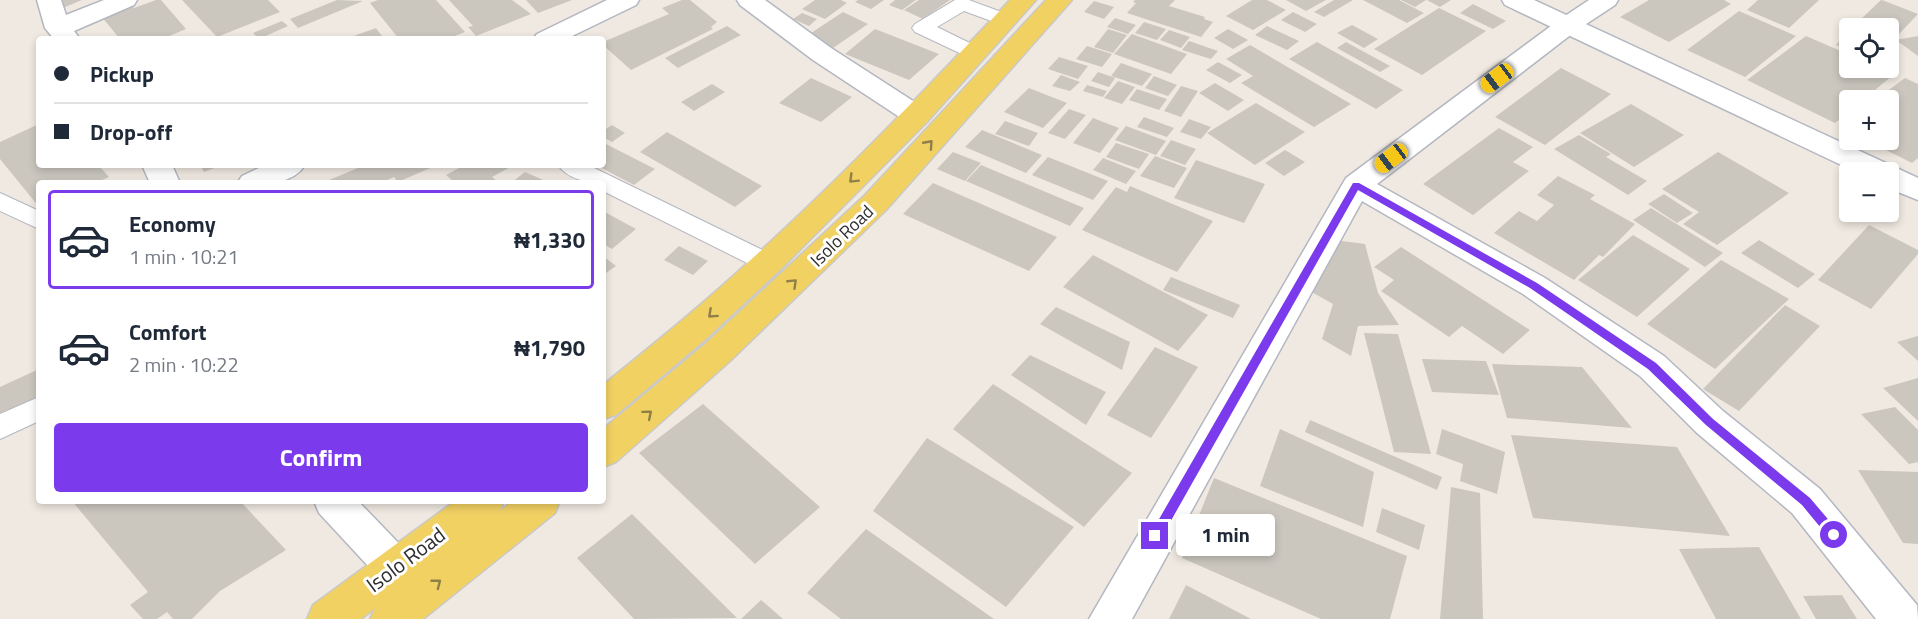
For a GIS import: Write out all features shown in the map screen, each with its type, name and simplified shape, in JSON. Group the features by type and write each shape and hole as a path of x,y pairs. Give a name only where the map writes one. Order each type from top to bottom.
{"main road":[{"name":"Isolo Road","path":"606,403 694,330 768,263 917,116 975,53 1022,16 1060,0"},
{"name":"Isolo Road","path":"606,448 717,353 867,211 1022,16"},
{"name":"Isolo Road","path":"328,619 481,504"},
{"name":"Isolo Road","path":"391,619 537,504"}],"street":[{"path":"49,0 62,34 125,0"},
{"path":"552,36 627,0"},
{"path":"749,0 822,54 917,116"},
{"path":"1514,0 1859,162"},
{"path":"1110,619 1356,185 1568,25 1606,0"},
{"path":"258,180 284,168"},
{"path":"1899,182 1918,190"},
{"path":"1356,185 1534,286 1652,366 1710,422 1806,501 1902,619"},
{"path":"336,504 396,568"}],"lane":[{"path":"975,53 922,28 962,4 1022,16"},
{"path":"575,168 599,180"},
{"path":"606,183 768,263"},
{"path":"0,201 36,219"},
{"path":"0,427 36,409"}],"building":[{"path":"61,0 82,0 58,10 51,4"},
{"path":"161,0 186,29 169,36 118,36 101,16 131,5 134,8"},
{"path":"182,0 268,0 280,12 220,36 216,36"},
{"path":"337,0 363,1 298,28 290,19"},
{"path":"378,0 436,0 465,32 455,36 397,36 370,3"},
{"path":"449,0 512,0 531,14 476,36 468,27 473,26"},
{"path":"526,0 572,0 538,13"},
{"path":"682,0 690,0 717,22 711,27 713,29 631,70 606,48 606,41 669,14 662,8"},
{"path":"815,0 841,0 847,3 825,19 802,9"},
{"path":"884,0 871,9 855,2"},
{"path":"895,0 916,0 902,10 889,5"},
{"path":"919,0 950,0 923,19 904,10"},
{"path":"1135,0 1175,0 1169,6 1205,17 1204,19 1213,22 1201,37 1127,13 1136,3 1133,2"},
{"path":"1252,0 1267,0 1286,10 1253,30 1226,16"},
{"path":"1286,0 1326,0 1306,11"},
{"path":"1334,0 1353,0 1324,17 1314,12"},
{"path":"1363,0 1399,0 1424,13 1407,23"},
{"path":"1401,0 1426,0 1415,7"},
{"path":"1427,0 1451,0 1440,7"},
{"path":"1649,0 1724,0 1731,4 1669,42 1620,17"},
{"path":"1758,0 1819,0 1789,28 1747,10"},
{"path":"1881,0 1918,14 1899,34 1899,18 1862,18"},
{"path":"1094,1 1114,7 1104,19 1084,12"},
{"path":"1473,4 1506,21 1493,29 1460,13"},
{"path":"1439,8 1486,31 1422,75 1374,49"},
{"path":"1739,11 1796,36 1745,77 1687,50"},
{"path":"843,12 868,24 833,48 808,35"},
{"path":"1293,12 1317,24 1305,32 1281,20"},
{"path":"802,13 817,19 809,26 793,19"},
{"path":"1115,18 1136,25 1128,34 1107,27"},
{"path":"282,21 288,26 266,36 256,36 253,33"},
{"path":"1144,22 1166,29 1157,40 1135,33"},
{"path":"1352,25 1378,39 1364,48 1337,33"},
{"path":"727,26 741,35 678,68 665,58"},
{"path":"1267,26 1299,41 1287,50 1255,35"},
{"path":"376,28 382,36 354,36"},
{"path":"875,29 939,54 909,80 845,54"},
{"path":"1108,29 1127,35 1113,53 1094,47"},
{"path":"1228,29 1248,40 1233,49 1214,38"},
{"path":"1169,30 1190,37 1181,48 1160,40"},
{"path":"1132,34 1187,54 1171,74 1114,54"},
{"path":"1806,36 1839,50 1839,78 1889,78 1875,90 1839,90 1839,120 1835,123 1747,80"},
{"path":"1918,36 1918,56 1899,42 1899,39"},
{"path":"1189,41 1218,51 1211,59 1182,50"},
{"path":"1317,42 1403,90 1376,109 1289,59"},
{"path":"1346,42 1390,66 1380,72 1337,48"},
{"path":"1250,45 1351,104 1314,127 1241,83 1253,76 1226,59"},
{"path":"1087,46 1112,54 1102,67 1076,59"},
{"path":"1059,57 1088,66 1078,79 1048,69"},
{"path":"1218,62 1242,75 1230,83 1206,70"},
{"path":"1121,63 1152,74 1142,86 1111,76"},
{"path":"1561,68 1611,94 1545,145 1495,117"},
{"path":"1098,72 1115,78 1109,87 1091,81"},
{"path":"1061,75 1080,82 1070,91 1052,86"},
{"path":"1154,76 1177,85 1168,96 1145,88"},
{"path":"811,78 852,97 821,122 779,103"},
{"path":"1905,78 1918,84 1918,158 1912,163 1886,150 1899,150 1899,90 1889,90"},
{"path":"1118,81 1135,87 1122,104 1104,98"},
{"path":"1215,83 1244,100 1228,111 1199,93"},
{"path":"712,84 725,92 694,111 681,102"},
{"path":"1087,85 1107,91 1103,97 1083,91"},
{"path":"1181,86 1198,91 1181,117 1164,111"},
{"path":"1029,88 1067,103 1043,128 1004,112"},
{"path":"1137,89 1167,99 1159,110 1129,100"},
{"path":"1256,103 1305,132 1255,165 1207,133"},
{"path":"1631,104 1684,135 1634,167 1580,133"},
{"path":"1069,109 1086,115 1065,139 1048,133"},
{"path":"1144,117 1174,128 1167,137 1137,127"},
{"path":"1093,118 1119,128 1100,153 1073,143"},
{"path":"1189,119 1211,127 1201,139 1180,132"},
{"path":"1005,121 1038,133 1029,146 995,134"},
{"path":"36,125 36,168 101,168 109,177 102,180 36,180 36,203 0,159 0,142"},
{"path":"612,125 625,133 612,142 606,139 606,129"},
{"path":"1126,126 1166,141 1156,155 1115,140"},
{"path":"1499,128 1533,147 1513,162 1529,171 1473,215 1423,184"},
{"path":"982,130 1042,155 1026,173 965,147"},
{"path":"667,132 762,186 735,207 640,152"},
{"path":"1579,135 1611,154 1606,157 1647,181 1628,195 1554,149"},
{"path":"1171,140 1196,149 1185,165 1160,156"},
{"path":"1116,143 1149,154 1139,169 1106,157"},
{"path":"606,144 655,169 634,185 602,168 606,168"},
{"path":"1285,150 1305,162 1284,176 1265,163"},
{"path":"953,152 981,163 965,181 937,169"},
{"path":"1718,152 1789,193 1717,245 1683,224 1699,212 1662,189"},
{"path":"1155,156 1187,168 1174,188 1140,176"},
{"path":"1048,157 1108,181 1093,200 1032,175"},
{"path":"1103,158 1136,171 1126,184 1093,170"},
{"path":"1196,160 1265,184 1244,223 1174,198"},
{"path":"981,165 1084,208 1070,226 966,181"},
{"path":"202,168 214,168 204,172"},
{"path":"358,168 430,168 403,180 396,180 394,177 387,180 329,180"},
{"path":"459,168 508,168 492,177 496,180 452,180 446,175"},
{"path":"525,172 543,180 515,180"},
{"path":"1558,176 1595,195 1590,199 1635,224 1603,257 1599,255 1574,280 1494,233 1519,211 1537,221 1554,205 1537,195"},
{"path":"933,183 1057,237 1029,271 903,214"},
{"path":"1130,186 1213,221 1177,272 1082,230 1116,187 1127,192"},
{"path":"1664,194 1693,213 1677,223 1648,204"},
{"path":"1651,208 1723,253 1705,267 1633,220"},
{"path":"606,213 636,229 612,249 606,246"},
{"path":"1869,225 1918,250 1918,254 1871,309 1818,280"},
{"path":"1633,235 1690,269 1637,317 1578,280"},
{"path":"1335,240 1365,244 1378,293 1399,325 1358,326 1351,356 1322,339 1333,304 1308,290"},
{"path":"1759,240 1815,274 1798,288 1741,253"},
{"path":"679,246 708,261 693,275 664,260"},
{"path":"1401,247 1530,330 1503,354 1462,326 1449,337 1381,291 1394,280 1374,267"},
{"path":"1093,255 1208,315 1178,351 1063,287"},
{"path":"606,258 616,266 606,273"},
{"path":"1721,260 1789,299 1715,369 1647,324"},
{"path":"1171,277 1240,305 1233,318 1163,290"},
{"path":"1785,305 1820,326 1739,411 1703,389"},
{"path":"1056,307 1130,342 1122,370 1040,324"},
{"path":"1364,333 1398,334 1431,454 1394,452"},
{"path":"1918,336 1918,361 1897,342"},
{"path":"1155,347 1198,367 1151,438 1107,415"},
{"path":"1030,355 1106,392 1086,425 1011,375"},
{"path":"1422,359 1486,361 1499,395 1432,392"},
{"path":"1492,364 1582,367 1632,428 1507,418"},
{"path":"36,370 36,399 0,417 0,387"},
{"path":"1918,378 1918,421 1883,388"},
{"path":"993,384 1132,473 1084,527 953,429"},
{"path":"703,404 820,507 755,564 639,453"},
{"path":"1895,407 1918,430 1918,462 1909,464 1861,414"},
{"path":"1310,420 1442,477 1437,490 1305,432"},
{"path":"1280,429 1374,472 1363,527 1260,486"},
{"path":"1442,429 1505,452 1497,494 1460,481 1463,464 1436,454"},
{"path":"1511,435 1677,447 1730,536 1533,518"},
{"path":"927,438 1074,527 1006,607 873,511"},
{"path":"1858,470 1918,472 1918,544 1903,543"},
{"path":"1214,478 1407,556 1390,619 1321,619 1182,558"},
{"path":"1451,487 1480,493 1483,619 1440,619"},
{"path":"75,504 243,504 286,550 220,591 192,619 173,619 167,612 157,619 143,619 130,605 148,592"},
{"path":"1382,508 1425,525 1419,550 1376,532"},
{"path":"632,514 737,618 634,619 577,558"},
{"path":"866,529 994,619 841,619 807,593"},
{"path":"1759,547 1801,619 1716,619 1679,549"},
{"path":"1186,585 1251,619 1169,619"},
{"path":"1842,595 1857,619 1816,619 1803,596"},
{"path":"761,600 783,619 741,619"}],"route":[{"path":"1155,536 1356,185 1534,286 1652,366 1710,422 1806,501 1834,535"}]}
